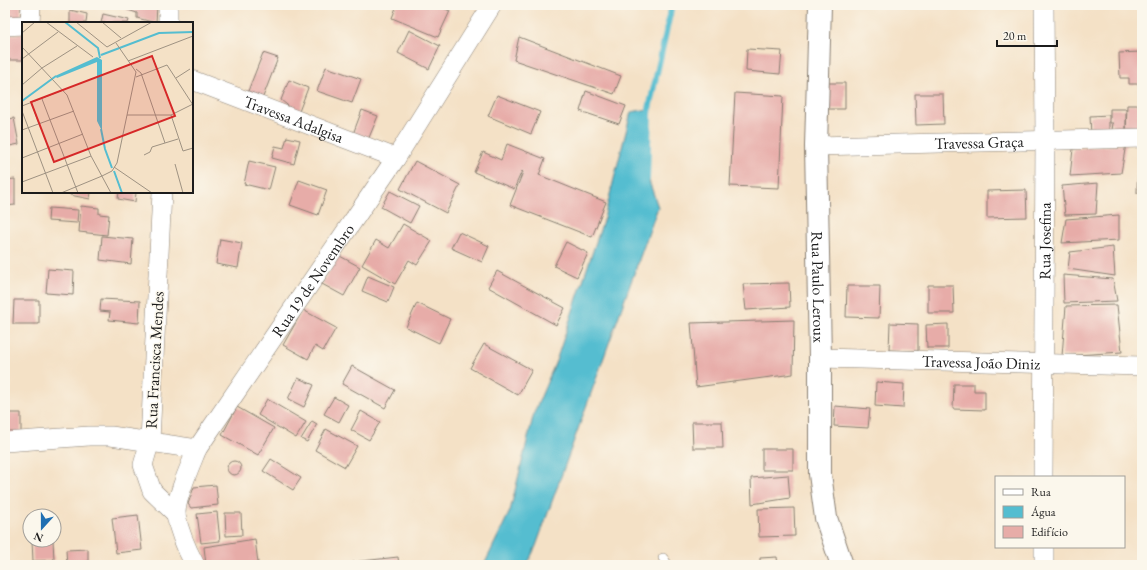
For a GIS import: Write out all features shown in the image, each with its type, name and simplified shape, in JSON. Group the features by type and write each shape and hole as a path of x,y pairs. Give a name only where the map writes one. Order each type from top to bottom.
{"street":[{"path":"30,22 31,5"},
{"path":"168,5 168,22"},
{"name":"Rua 19 de Novembro","path":"195,565 186,548 176,514 182,487 197,449 396,158 492,5"},
{"name":"Rua Paulo Leroux","path":"820,5 816,146 820,358 820,474 826,518 842,565"},
{"name":"Rua Josefina","path":"1043,476 1045,139 1044,5"},
{"path":"5,26 22,25"},
{"name":"Travessa Adalgisa","path":"193,80 396,158"},
{"name":"Travessa Graça","path":"816,146 1045,139 1142,138"},
{"name":"Rua Francisca Mendes","path":"162,193 150,441 142,465 152,490 176,514"},
{"name":"Travessa João Diniz","path":"820,358 1043,365 1142,366"},
{"path":"5,442 89,436 150,441 197,449"},
{"path":"1038,565 1044,565 1044,548"}],"water":[{"path":"649,109 648,178 658,207 536,546 527,565 484,565 510,511 534,413 556,361 604,218 631,112"}],"building":[{"path":"5,5 21,5 21,18 5,18"},
{"path":"126,5 157,5 156,22 137,18 137,13 125,9"},
{"path":"397,5 436,5 450,11 438,37 392,18"},
{"path":"70,10 87,14 86,22 70,22"},
{"path":"103,14 129,20 128,22 101,22"},
{"path":"409,30 440,46 429,69 398,53"},
{"path":"5,34 22,34 22,60 5,60"},
{"path":"519,37 621,76 614,94 514,60"},
{"path":"747,49 782,51 780,74 746,71"},
{"path":"1140,52 1141,84 1129,84 1129,78 1120,78 1119,53"},
{"path":"263,53 278,58 263,97 248,91"},
{"path":"326,67 361,79 352,103 317,91"},
{"path":"289,80 308,88 298,114 281,100"},
{"path":"825,83 845,83 845,109 825,109"},
{"path":"586,91 626,106 619,124 580,111"},
{"path":"735,93 783,96 779,188 730,186"},
{"path":"915,94 943,94 944,124 916,125"},
{"path":"497,95 540,112 531,134 488,116"},
{"path":"1127,105 1142,105 1142,134 1126,134"},
{"path":"1110,109 1126,109 1126,131 1112,130 1113,123 1110,123"},
{"path":"362,110 378,116 368,140 353,134"},
{"path":"1109,115 1109,136 1091,136 1090,116"},
{"path":"14,118 19,144 5,147 5,120"},
{"path":"287,137 300,140 294,164 272,158 275,146 284,148"},
{"path":"507,144 545,159 539,175 606,202 592,237 510,205 523,172 522,171 514,189 474,172 483,152 501,160"},
{"path":"1126,144 1121,173 1070,176 1073,149"},
{"path":"1138,158 1142,158 1142,193 1137,193"},
{"path":"249,161 275,167 269,190 244,184"},
{"path":"415,161 460,185 446,213 400,189"},
{"path":"15,179 15,205 5,206 5,180"},
{"path":"299,180 327,190 318,215 290,205"},
{"path":"1098,183 1096,214 1065,215 1062,186"},
{"path":"1026,190 1027,217 987,218 987,191"},
{"path":"390,191 419,206 410,223 381,207"},
{"path":"70,193 91,193 90,199 70,195"},
{"path":"119,193 136,193 135,202 118,199"},
{"path":"81,206 99,208 99,214 109,215 107,235 79,232"},
{"path":"49,208 78,210 77,223 48,221"},
{"path":"1119,215 1119,240 1062,243 1066,219"},
{"path":"403,224 432,241 417,265 409,260 395,284 362,265 376,240 389,248"},
{"path":"459,232 489,246 482,262 451,248"},
{"path":"102,236 133,239 131,264 100,260"},
{"path":"220,239 242,243 238,268 216,264"},
{"path":"566,242 588,253 577,277 554,266"},
{"path":"1113,247 1115,276 1068,269 1070,252"},
{"path":"338,255 360,267 344,296 322,284"},
{"path":"48,269 74,271 73,295 46,293"},
{"path":"497,271 565,308 556,325 488,287"},
{"path":"1063,275 1113,279 1117,301 1064,303"},
{"path":"368,276 394,287 388,302 362,291"},
{"path":"789,283 790,307 746,310 743,284"},
{"path":"928,285 953,285 954,313 928,313"},
{"path":"847,286 880,286 879,318 846,317"},
{"path":"101,299 140,301 139,323 109,320 110,312 100,311"},
{"path":"14,300 39,300 39,324 13,324"},
{"path":"417,303 450,319 439,343 406,327"},
{"path":"1117,305 1122,352 1062,356 1066,306"},
{"path":"303,310 336,328 323,351 315,346 308,359 283,345"},
{"path":"794,320 793,374 696,387 691,323"},
{"path":"890,323 918,324 918,351 889,350"},
{"path":"948,324 948,348 927,348 926,325"},
{"path":"484,344 532,370 518,395 470,368"},
{"path":"352,366 395,390 385,408 342,384"},
{"path":"298,378 314,385 304,407 288,399"},
{"path":"876,382 904,384 903,408 875,406"},
{"path":"954,384 974,384 974,391 985,391 985,410 953,409"},
{"path":"334,397 348,405 339,422 324,414"},
{"path":"267,399 306,422 296,438 258,415"},
{"path":"835,406 870,409 868,428 834,426"},
{"path":"237,407 274,428 258,455 222,435"},
{"path":"361,411 380,422 369,440 351,430"},
{"path":"5,413 21,413 21,434 5,434"},
{"path":"312,421 317,424 307,442 301,439"},
{"path":"692,422 722,422 723,448 693,448"},
{"path":"326,429 357,446 345,467 315,450"},
{"path":"762,449 793,449 793,470 762,470"},
{"path":"271,459 301,478 293,490 263,471"},
{"path":"231,461 237,461 241,465 241,471 237,475 231,475 227,471 227,465"},
{"path":"788,475 790,498 752,504 751,478"},
{"path":"216,485 218,505 191,508 188,504 194,487"},
{"path":"794,508 795,536 759,537 758,509"},
{"path":"217,512 220,541 201,543 197,514"},
{"path":"225,513 241,513 242,535 226,536"},
{"path":"138,515 142,550 116,553 112,518"},
{"path":"255,539 258,563 244,565 206,565 204,547"},
{"path":"32,548 53,548 54,560 33,561"},
{"path":"88,549 88,565 67,565 66,550"},
{"path":"398,557 399,565 354,565 353,562"},
{"path":"777,557 778,565 760,565 760,558"}],"waterway":[{"path":"647,179 649,109 672,5"}]}
